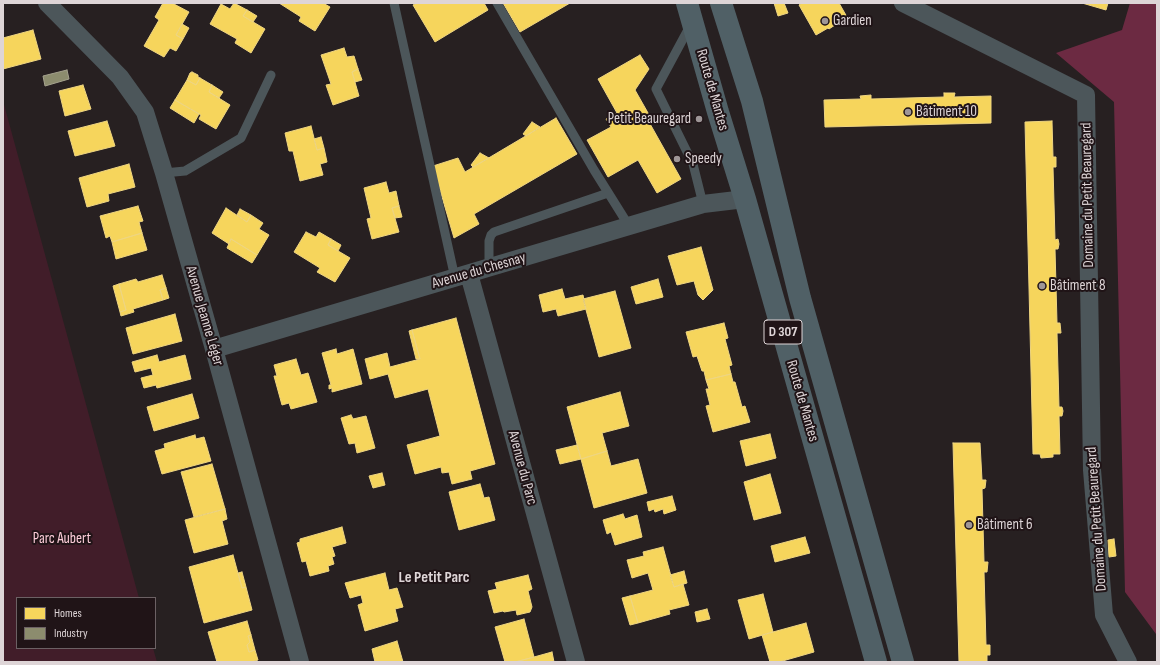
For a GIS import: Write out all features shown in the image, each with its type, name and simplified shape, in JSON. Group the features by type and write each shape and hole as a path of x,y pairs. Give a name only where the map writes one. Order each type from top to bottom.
{"main road":[{"name":"Route de Mantes","path":"721,3 752,101 800,298 903,662"},
{"name":"Route de Mantes","path":"690,12 718,112 745,199 876,662"}],"street":[{"name":"Avenue Jeanne Léger","path":"48,3 120,77 145,112 214,349 300,662"},
{"name":"Domaine du Petit Beauregard","path":"903,3 1086,95 1092,470 1104,615 1128,662"},
{"name":"Avenue du Chesnay","path":"214,349 703,204 745,199"},
{"name":"Avenue du Parc","path":"462,276 576,662"}],"lane":[{"path":"394,3 462,276"},
{"path":"497,3 594,170 629,226"},
{"path":"690,12 656,89 693,164 703,204"},
{"path":"164,173 185,171 241,138 271,75"},
{"path":"489,268 489,241 494,232 608,193"}],"green space":[{"name":"Parc Aubert","path":"3,101 139,597 16,597 16,649 153,649 157,662 3,662"}],"shaded area":[{"path":"1130,3 1157,3 1157,644 1156,634 1125,592 1114,102 1056,53 1122,30"}],"building: Homes":[{"path":"163,3 172,3 189,12 176,35 183,39 176,51 170,48 164,57 144,46 159,20 155,17"},
{"path":"234,3 247,10 243,16 265,29 251,53 235,43 237,39 210,24 221,4 230,9"},
{"path":"279,3 323,3 330,7 315,31 299,21 301,17"},
{"path":"417,3 484,3 488,10 435,42 413,5"},
{"path":"503,3 570,3 520,32"},
{"path":"774,3 784,3 788,13 778,16"},
{"name":"Gardien","path":"802,3 839,3 847,17 829,29 828,28 816,35 799,5"},
{"path":"1082,3 1108,3 1106,10"},
{"path":"247,10 257,16 253,22 243,16"},
{"path":"182,24 189,28 183,39 176,35"},
{"path":"33,30 41,59 3,69 3,38"},
{"path":"344,48 347,57 354,56 358,69 352,72 359,96 333,105 326,85 331,84 321,55"},
{"path":"640,55 649,69 635,90 652,120 649,122 681,179 657,193 638,160 608,177 587,140 611,127 606,119 617,113 598,79"},
{"path":"358,69 362,80 355,82 352,72"},
{"path":"192,72 200,78 196,85 187,80"},
{"path":"200,78 212,85 209,92 230,105 216,129 199,119 201,115 175,100 187,80 196,85"},
{"path":"83,85 91,109 65,116 59,91"},
{"path":"212,85 223,92 219,98 209,92"},
{"name":"Bâtiment 10","path":"944,93 955,93 954,97 991,96 991,123 825,127 824,100 861,99 860,96 871,95 871,99 944,97"},
{"path":"175,100 199,114 194,123 170,108"},
{"path":"556,118 577,154 474,214 479,224 454,238 433,166 458,158 465,172"},
{"path":"107,121 115,146 75,156 68,131"},
{"name":"Bâtiment 8","path":"1052,121 1053,157 1056,157 1056,167 1053,167 1055,240 1058,239 1059,244 1058,249 1055,249 1057,323 1060,323 1061,333 1057,333 1059,407 1062,407 1063,411 1062,416 1059,416 1060,454 1053,454 1053,457 1041,458 1040,454 1033,454 1025,122"},
{"path":"532,122 540,127 526,136 523,134"},
{"path":"311,126 317,150 324,148 327,162 320,164 323,175 300,181 293,151 289,151 285,133"},
{"path":"321,137 324,148 317,150 314,139"},
{"path":"480,153 489,158 473,167 471,165"},
{"path":"129,164 135,187 108,194 109,201 87,207 79,178"},
{"path":"386,182 389,193 396,191 399,206 392,208 399,232 372,239 367,219 371,218 364,188"},
{"path":"138,206 143,221 139,222 142,233 112,242 110,236 106,238 100,216"},
{"path":"399,206 402,217 395,218 392,208"},
{"path":"226,208 247,222 251,215 263,223 259,229 269,235 257,255 231,239 229,244 212,233"},
{"path":"240,209 251,215 247,222 237,215"},
{"path":"306,232 316,237 319,232 331,239 328,245 350,258 335,282 317,272 320,268 294,252"},
{"path":"142,233 147,250 116,259 112,242"},
{"path":"231,239 257,255 252,263 227,248"},
{"path":"331,239 341,245 338,251 328,245"},
{"path":"701,247 713,290 703,300 698,295 694,281 677,285 668,256"},
{"path":"162,275 166,288 160,290 163,300 133,309 134,312 121,316 120,312 126,310 119,284 136,279 138,282"},
{"path":"658,279 663,297 636,304 631,287"},
{"path":"119,284 126,310 120,312 113,286"},
{"path":"166,288 169,298 163,300 160,290"},
{"path":"562,289 565,299 583,295 586,309 558,316 556,309 543,312 539,295"},
{"path":"615,291 631,348 599,357 583,299"},
{"path":"175,314 182,341 133,354 126,328"},
{"path":"456,318 495,464 470,471 472,479 452,484 449,472 442,473 441,467 415,474 407,445 440,436 428,389 395,398 388,374 370,379 365,359 387,353 390,367 420,359 412,330"},
{"path":"724,323 728,338 725,339 732,365 729,366 731,374 706,380 704,371 702,371 697,356 693,357 686,332"},
{"path":"412,330 420,359 416,359 409,331"},
{"path":"336,349 337,354 353,349 362,384 332,392 332,388 329,389 329,385 331,385 322,353"},
{"path":"157,355 159,362 185,355 191,379 157,388 156,385 144,388 141,378 153,375 151,368 135,372 132,362"},
{"path":"296,359 301,375 308,373 317,402 291,409 289,403 282,405 274,376 277,376 274,365"},
{"path":"731,374 733,382 735,382 742,407 745,406 750,422 713,432 706,406 710,405 706,389 709,389 706,380"},
{"path":"620,392 629,426 602,433 607,451 581,459 567,407"},
{"path":"192,394 199,418 154,431 147,407"},
{"path":"351,415 353,419 366,416 375,448 357,453 355,443 349,444 341,418"},
{"path":"770,434 776,458 746,466 740,441"},
{"path":"195,435 196,439 204,437 211,461 162,474 155,451 165,448 164,444"},
{"name":"Bâtiment 6","path":"953,443 980,443 982,480 986,480 985,488 982,489 984,562 988,562 987,572 984,572 986,645 990,645 990,655 987,655 987,662 959,662"},
{"path":"577,445 581,459 560,464 556,450"},
{"path":"607,451 611,466 638,459 647,493 594,508 581,459"},
{"path":"212,464 225,509 194,517 181,472"},
{"path":"382,473 385,485 373,488 369,476"},
{"path":"770,474 781,513 754,520 744,482"},
{"path":"480,484 484,498 489,497 495,520 459,530 449,492"},
{"path":"672,496 676,510 664,514 663,509 655,512 654,509 649,511 647,502"},
{"path":"225,509 227,519 222,521 228,544 194,553 185,520"},
{"path":"623,514 625,519 637,515 642,537 615,545 611,532 607,534 603,520"},
{"path":"342,527 346,543 332,547 335,556 332,557 334,564 328,566 329,571 310,576 306,561 302,562 297,543 300,542 300,539"},
{"path":"805,537 810,553 775,562 771,546"},
{"path":"1114,539 1116,556 1109,557 1108,540"},
{"path":"663,547 674,587 683,584 689,605 669,610 670,614 638,623 630,596 653,590 648,573 632,578 627,560 644,556 643,552"},
{"path":"233,555 242,588 246,587 252,610 204,623 189,567"},
{"path":"684,571 687,583 674,587 670,575"},
{"path":"242,572 246,587 242,588 238,573"},
{"path":"385,573 389,590 397,588 403,607 395,609 398,621 365,631 358,605 363,603 361,595 350,598 345,583"},
{"path":"528,575 532,589 528,591 532,607 530,612 517,615 516,610 494,613 488,591 497,589 495,583"},
{"path":"763,594 773,632 749,639 738,600"},
{"path":"630,596 638,623 630,625 622,598"},
{"path":"707,609 710,619 697,622 695,612"},
{"path":"524,619 534,657 515,662 505,662 495,627"},
{"path":"247,621 251,635 248,636 250,642 247,645 249,652 255,650 258,660 251,662 217,662 208,632"},
{"path":"806,623 814,652 779,662 770,662 762,635"},
{"path":"251,635 255,650 249,652 247,645 250,642 248,636"},
{"path":"397,641 403,662 375,662 372,649"},
{"path":"552,652 554,662 515,662 534,657"}],"building: Industry":[{"path":"67,70 69,79 45,86 43,76"}],"place":[{"name":"Gardien","path":"825,21"},
{"name":"Bâtiment 10","path":"908,112"},
{"name":"Petit Beauregard","path":"699,119"},
{"name":"Speedy","path":"677,159"},
{"name":"Bâtiment 8","path":"1042,286"},
{"name":"Bâtiment 6","path":"969,525"}],"district":[{"name":"Le Petit Parc","path":"434,578"}]}
